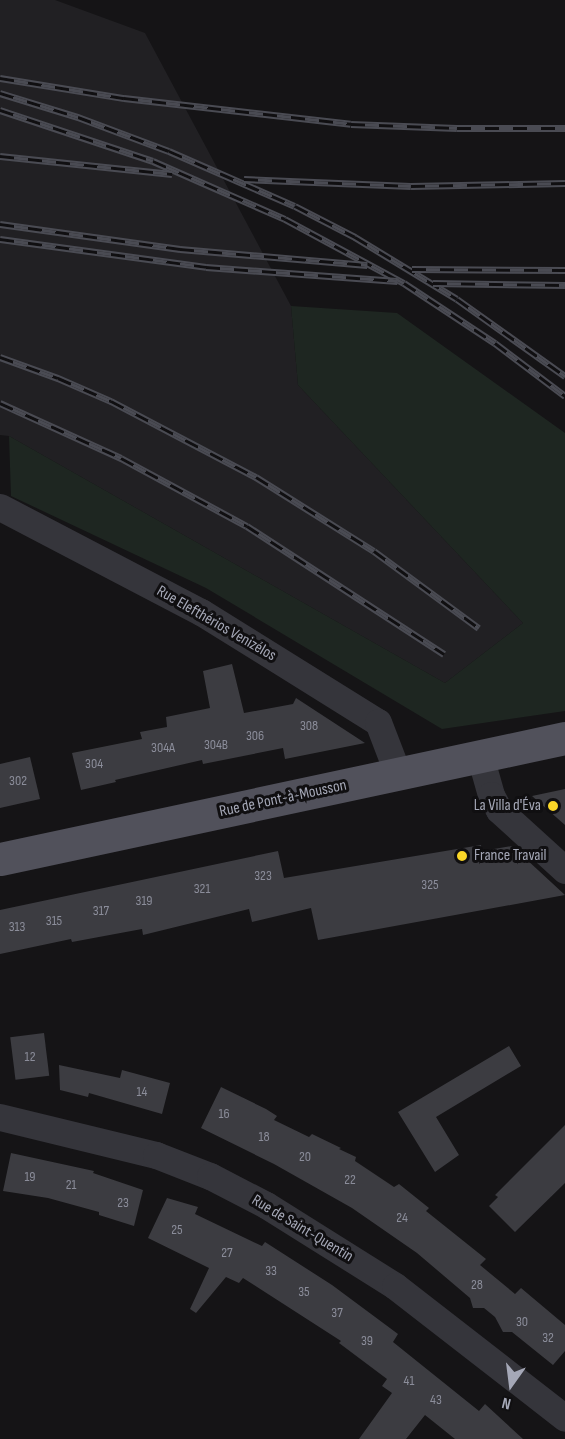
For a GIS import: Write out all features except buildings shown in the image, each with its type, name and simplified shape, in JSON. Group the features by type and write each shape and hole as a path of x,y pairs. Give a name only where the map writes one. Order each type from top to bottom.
{"main road":[{"name":"Rue de Pont-à-Mousson","path":"0,859 565,738"}],"street":[{"name":"Rue Elefthérios Venizélos","path":"0,507 201,612 378,722 398,774"},
{"path":"480,756 491,795 500,810 565,870"},
{"name":"Rue de Saint-Quentin","path":"0,1117 156,1155 210,1176 266,1205 395,1286 565,1418"}],"shaded area":[{"path":"0,0 55,0 145,33 291,306 298,385 523,623 445,683 9,436 0,435"},
{"path":"291,306 397,313 565,433 565,711 442,729 206,588 11,496 9,436 445,683 523,623 298,385"}],"railway":[{"path":"0,78 124,98 351,124 457,128 565,128"},
{"path":"0,93 78,117 169,151 295,206 355,237 457,299 565,376"},
{"path":"0,110 153,161 285,219 404,283 495,343 565,396"},
{"path":"0,156 172,174"},
{"path":"244,179 411,186 565,183"},
{"path":"0,224 180,249 367,265"},
{"path":"0,239 206,267 397,281"},
{"path":"412,269 565,270"},
{"path":"433,283 565,285"},
{"path":"0,357 58,378 111,401 256,477 374,551 479,628"},
{"path":"0,403 121,458 247,526 444,654"}],"place":[{"name":"La Villa d'Éva","path":"553,806"},
{"name":"France Travail","path":"462,856"}]}
